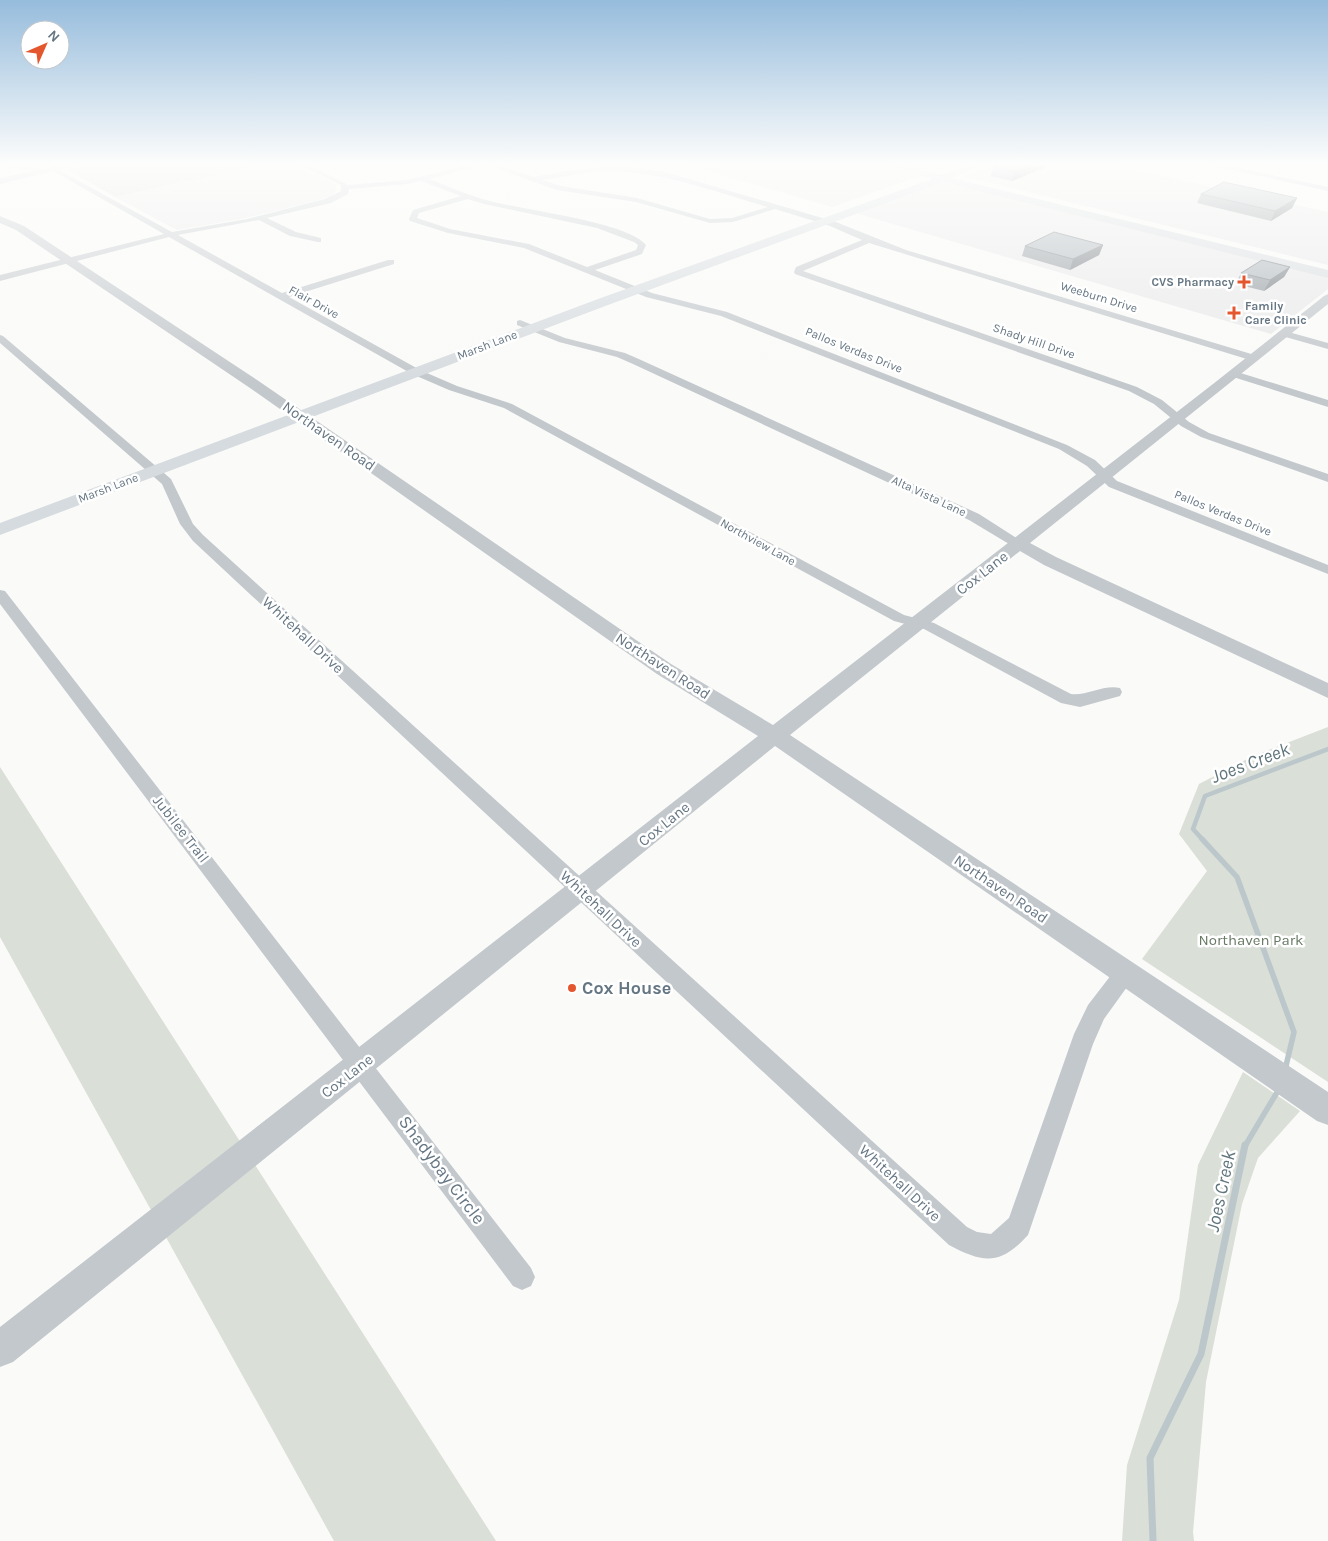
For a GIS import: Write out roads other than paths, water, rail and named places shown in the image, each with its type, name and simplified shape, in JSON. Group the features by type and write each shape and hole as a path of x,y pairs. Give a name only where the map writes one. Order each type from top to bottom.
{"main road":[{"name":"Marsh Lane","path":"0,529 149,467 526,326 769,238"},
{"path":"1190,238 1328,274"},
{"path":"1211,243 1328,269"},
{"name":"Marsh Lane","path":"0,516 149,467"}],"street":[{"name":"Northaven Road","path":"35,238 295,412 664,669 774,735 1328,1110"},
{"path":"0,278 157,238"},
{"name":"Flair Drive","path":"179,238 280,298 410,369"},
{"path":"309,238 318,240"},
{"name":"Pallos Verdas Drive","path":"484,238 526,246 631,288 670,301 734,318 1063,447 1091,463 1113,484 1328,570"},
{"path":"588,270 639,252 642,245 631,238"},
{"name":"Weeburn Drive","path":"864,238 1254,358"},
{"name":"Shady Hill Drive","path":"869,240 798,269 798,272 1133,389 1158,402 1185,424 1205,435 1328,478"},
{"path":"280,298 391,262"},
{"name":"Cox Lane","path":"0,1349 774,735 1285,334 1328,298"},
{"name":"Alta Vista Lane","path":"526,326 562,340 614,353 637,362 974,517 1050,561 1328,691"},
{"path":"1285,334 1328,346"},
{"name":"Whitehall Drive","path":"0,338 167,482 173,490 184,522 190,530 958,1236 975,1245 991,1247 1005,1243 1019,1226 1082,1042 1096,1012 1125,973"},
{"name":"Northview Lane","path":"410,369 454,388 508,406 899,618 929,626 1067,699 1080,701 1114,692"},
{"path":"1234,374 1328,404"},
{"name":"Jubilee Trail","path":"0,594 361,1064"},
{"name":"Shadybay Circle","path":"361,1064 522,1277"}],"waterway":[{"name":"Joes Creek","path":"1203,840 1193,829 1205,796 1328,749"},
{"name":"Joes Creek","path":"1202,839 1237,877 1294,1032 1285,1070"},
{"name":"Joes Creek","path":"1245,1146 1279,1089"},
{"name":"Joes Creek","path":"1153,1541 1150,1458 1201,1354 1245,1145"}],"place":[{"name":"CVS Pharmacy","path":"1244,282"},
{"name":"Family Care Clinic","path":"1234,313"},
{"name":"Cox House","path":"572,988"}],"park label":[{"name":"Northaven Park","path":"1251,940"}]}
